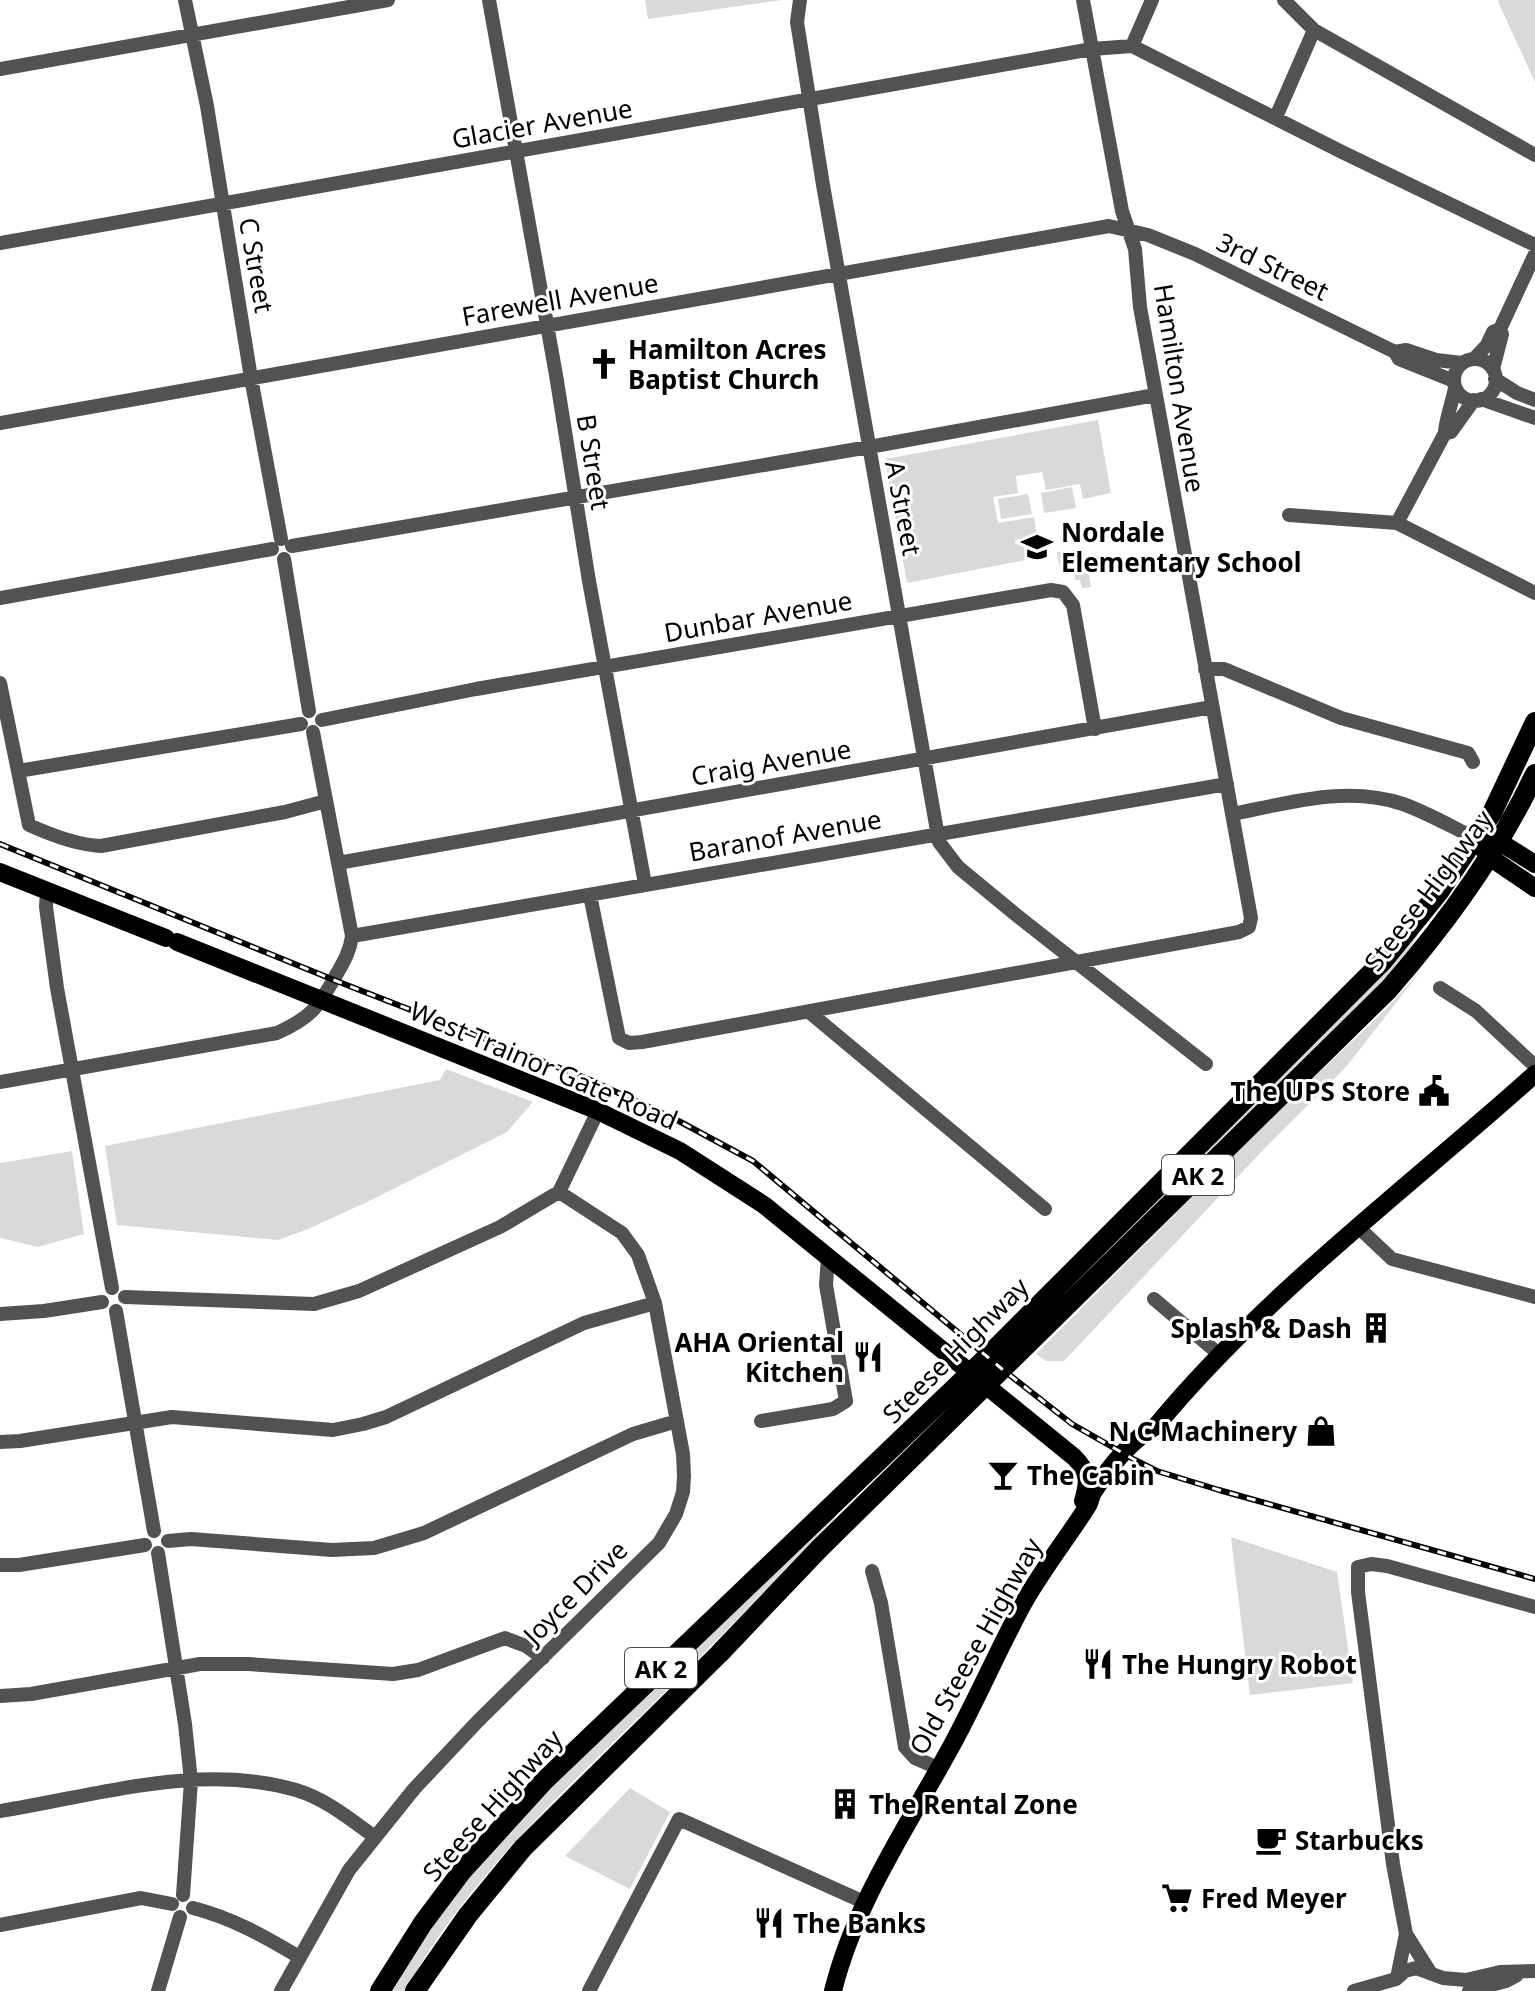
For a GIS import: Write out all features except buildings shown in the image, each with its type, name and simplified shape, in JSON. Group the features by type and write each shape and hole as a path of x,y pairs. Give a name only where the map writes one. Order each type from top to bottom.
{"highway":[{"name":"Steese Highway","path":"415,1991 468,1915 523,1848 719,1654 979,1378 1355,992 1405,936 1492,813 1535,722"},
{"name":"Steese Highway","path":"380,1991 423,1923 462,1871 503,1824 612,1715 979,1378 1389,989 1419,953 1514,819 1535,774"}],"main road":[{"path":"1475,838 1535,864"},
{"path":"1493,848 1535,888"},
{"name":"West Trainor Gate Road","path":"0,872 598,1111 680,1151 764,1205 1048,1434 1084,1467 1088,1485 1083,1501 1091,1506"},
{"name":"Old Steese Highway","path":"1108,1471 1143,1433 1156,1426 1220,1355 1358,1227 1535,1074"},
{"name":"Old Steese Highway","path":"833,1991 847,1945 866,1903 979,1693 1022,1605 1058,1547 1153,1439 1156,1426"},
{"name":"West Trainor Gate Road","path":"1048,1434 1062,1438 1108,1471"},
{"path":"1091,1506 1108,1480 1108,1471"}],"street":[{"name":"C Street","path":"185,0 207,106 309,711 303,714 312,725"},
{"path":"0,69 388,0"},
{"name":"B Street","path":"489,0 645,884"},
{"name":"A Street","path":"800,0 797,22 809,101 939,842 958,867 1206,1064"},
{"name":"Hamilton Avenue","path":"1077,963 1239,932 1249,927 1251,918 1155,395 1140,307 1135,249 1122,211 1083,0"},
{"path":"1152,0 1132,46 1535,245"},
{"path":"1284,0 1314,30 1535,155"},
{"path":"1276,117 1314,30"},
{"name":"Glacier Avenue","path":"0,243 1092,49 1132,46"},
{"name":"Farewell Avenue","path":"0,423 1109,226 1128,230"},
{"name":"3rd Street","path":"1128,230 1195,254 1395,352 1399,359 1455,385"},
{"path":"1397,523 1445,433 1444,426 1452,409 1454,374 1487,345 1493,332 1500,329 1535,254"},
{"path":"1445,433 1451,432 1478,400 1490,393 1502,334 1500,329"},
{"name":"3rd Street","path":"1395,352 1406,350 1436,360 1468,361"},
{"path":"1468,361 1485,361 1494,374 1517,393 1535,400"},
{"path":"1455,385 1463,397 1535,418"},
{"path":"0,598 1155,395"},
{"path":"1289,515 1397,523 1535,593"},
{"name":"Dunbar Avenue","path":"18,771 312,725 606,666 1051,590 1063,592 1073,605 1095,729"},
{"path":"1205,669 1224,669 1341,718 1468,753 1473,762"},
{"path":"0,683 29,825 71,841 101,846 285,812 326,801"},
{"name":"Craig Avenue","path":"338,863 1212,707"},
{"path":"0,1082 277,1033 299,1023 323,1001 350,951 352,936 312,725"},
{"name":"Baranof Avenue","path":"352,936 1227,784"},
{"path":"1233,814 1328,796 1357,795 1402,804 1475,838"},
{"path":"47,890 46,907 53,960 112,1288"},
{"path":"590,895 619,1038 629,1043 1077,963"},
{"path":"1440,988 1476,1011 1535,1066"},
{"path":"809,1012 1045,1209"},
{"path":"125,1297 314,1304 359,1291 500,1227 559,1192 598,1111"},
{"name":"Joyce Drive","path":"281,1991 349,1870 375,1837 414,1789 659,1543 683,1492 683,1454 655,1303 638,1255 622,1233 559,1192"},
{"path":"1358,1227 1392,1259 1535,1297"},
{"path":"761,1421 833,1409 846,1401 826,1285 828,1257"},
{"path":"112,1288 119,1289 125,1297 124,1306 116,1311 106,1309 102,1302 105,1292 112,1288"},
{"path":"1154,1299 1220,1355"},
{"path":"0,1314 102,1302"},
{"path":"0,1442 172,1417 333,1430 363,1424 386,1417 584,1323 655,1303"},
{"path":"116,1311 154,1531"},
{"path":"168,1541 191,1539 332,1550 374,1548 424,1533 633,1434 677,1421"},
{"path":"0,1565 19,1565 152,1549 166,1548 168,1541 165,1534 154,1531 147,1535 152,1549 177,1667 191,1781 178,1905 158,1991"},
{"path":"1395,1983 1406,1934 1382,1785 1358,1592 1358,1567 1371,1564 1387,1566 1535,1607"},
{"path":"872,1571 881,1603 905,1747 915,1758 938,1768"},
{"path":"0,1696 31,1694 177,1667 248,1664 393,1674 418,1670 505,1638 526,1646 543,1658"},
{"path":"0,1811 135,1785 191,1781 246,1782 297,1790 334,1807 375,1837"},
{"path":"589,1991 679,1819 866,1903"},
{"path":"0,1925 141,1898 178,1905 189,1914 193,1908 223,1916 299,1957"},
{"path":"1406,1934 1440,1983 1441,1991"},
{"path":"1354,1991 1395,1983 1410,1969 1422,1968 1443,1978 1466,1980 1500,1972 1528,1972"},
{"path":"1469,1991 1528,1972"}],"shaded area":[{"path":"645,0 782,0 648,19"},
{"path":"1498,0 1535,0 1535,82 1499,4"},
{"path":"1098,420 1111,493 1083,499 1080,484 1046,490 1042,472 1016,476 1018,493 993,497 998,523 1034,517 1041,557 907,583 885,459"},
{"path":"1072,487 1076,508 1044,513 1041,493"},
{"path":"1028,494 1032,514 1001,519 998,499"},
{"path":"1084,548 1091,587 1082,588 1080,580 1075,580 1072,564 1059,565 1057,552"},
{"path":"1416,934 1404,958 1385,980 1061,1300 1058,1297"},
{"path":"1420,972 1346,1067 1264,1149 1064,1361 1046,1361 1036,1354 1258,1131 1384,1011"},
{"path":"446,1069 533,1102 507,1132 367,1202 278,1240 117,1225 105,1146 440,1080"},
{"path":"72,1151 84,1234 38,1247 0,1238 0,1163"},
{"path":"834,1516 836,1518 660,1697 555,1799 458,1909 405,1991 391,1991 439,1915 496,1846 558,1781"},
{"path":"1231,1537 1337,1572 1353,1683 1250,1695"},
{"path":"630,1788 670,1812 630,1889 565,1856"}],"railway":[{"path":"0,844 588,1079 675,1119 753,1161 1072,1424 1157,1471 1535,1579"}],"place":[{"name":"Hamilton Acres Baptist Church","path":"604,364"},
{"name":"Nordale Elementary School","path":"1037,547"},
{"name":"The UPS Store","path":"1434,1091"},
{"name":"Splash & Dash","path":"1376,1328"},
{"name":"AHA Oriental Kitchen","path":"868,1357"},
{"name":"N C Machinery","path":"1321,1431"},
{"name":"The Cabin","path":"1003,1475"},
{"name":"The Hungry Robot","path":"1098,1664"},
{"name":"The Rental Zone","path":"845,1804"},
{"name":"Starbucks","path":"1271,1840"},
{"name":"Fred Meyer","path":"1177,1898"},
{"name":"The Banks","path":"769,1923"}]}
